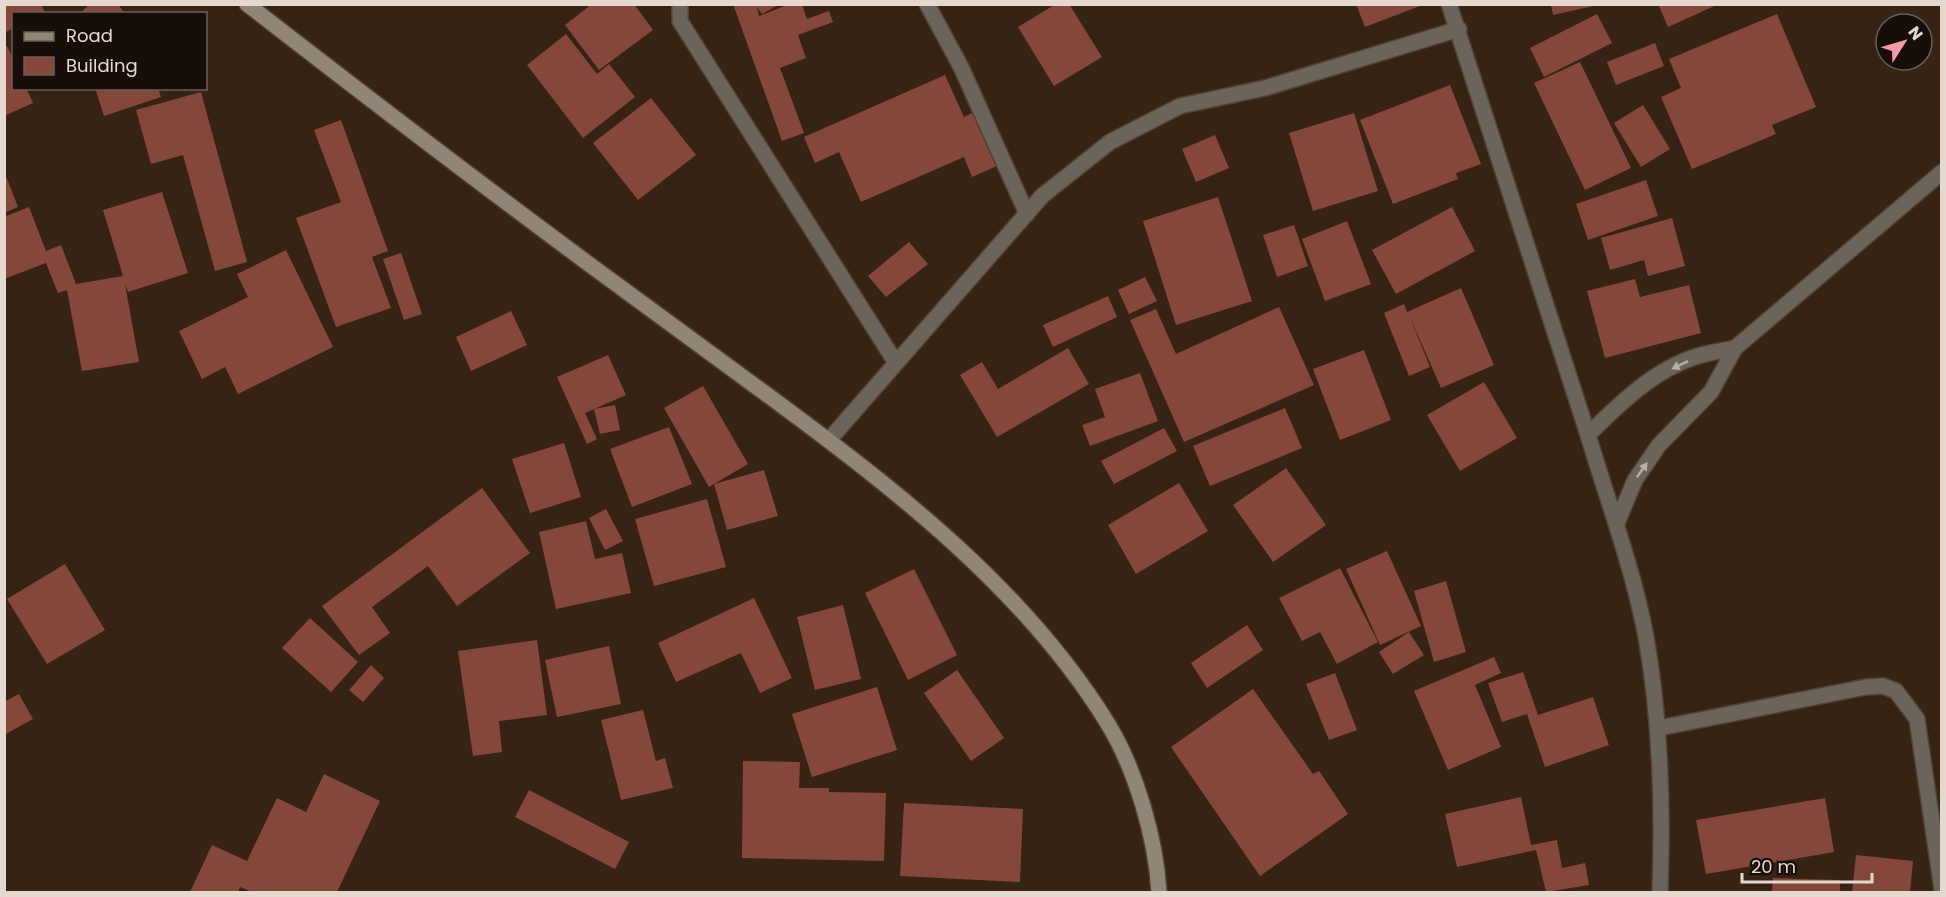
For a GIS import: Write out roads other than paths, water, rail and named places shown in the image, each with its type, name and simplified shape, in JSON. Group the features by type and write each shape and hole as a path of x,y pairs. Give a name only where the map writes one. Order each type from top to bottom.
{"main road":[{"path":"247,4 538,227 875,474 964,554 1047,637 1110,726 1136,787 1157,862 1159,892"}],"street":[{"path":"680,4 680,21 703,54 799,213 897,363"},
{"path":"927,4 962,67 1027,214"},
{"path":"1449,4 1459,29 1617,523 1646,635 1659,728 1660,892"},
{"path":"829,440 1042,196 1110,142 1180,106 1265,88 1459,29"},
{"path":"1617,523 1635,480 1659,445 1711,392 1735,348 1941,172"},
{"path":"1588,435 1617,406 1660,374 1697,356 1735,348"},
{"path":"1659,728 1866,687 1883,686 1896,691 1917,719 1941,890"}]}
